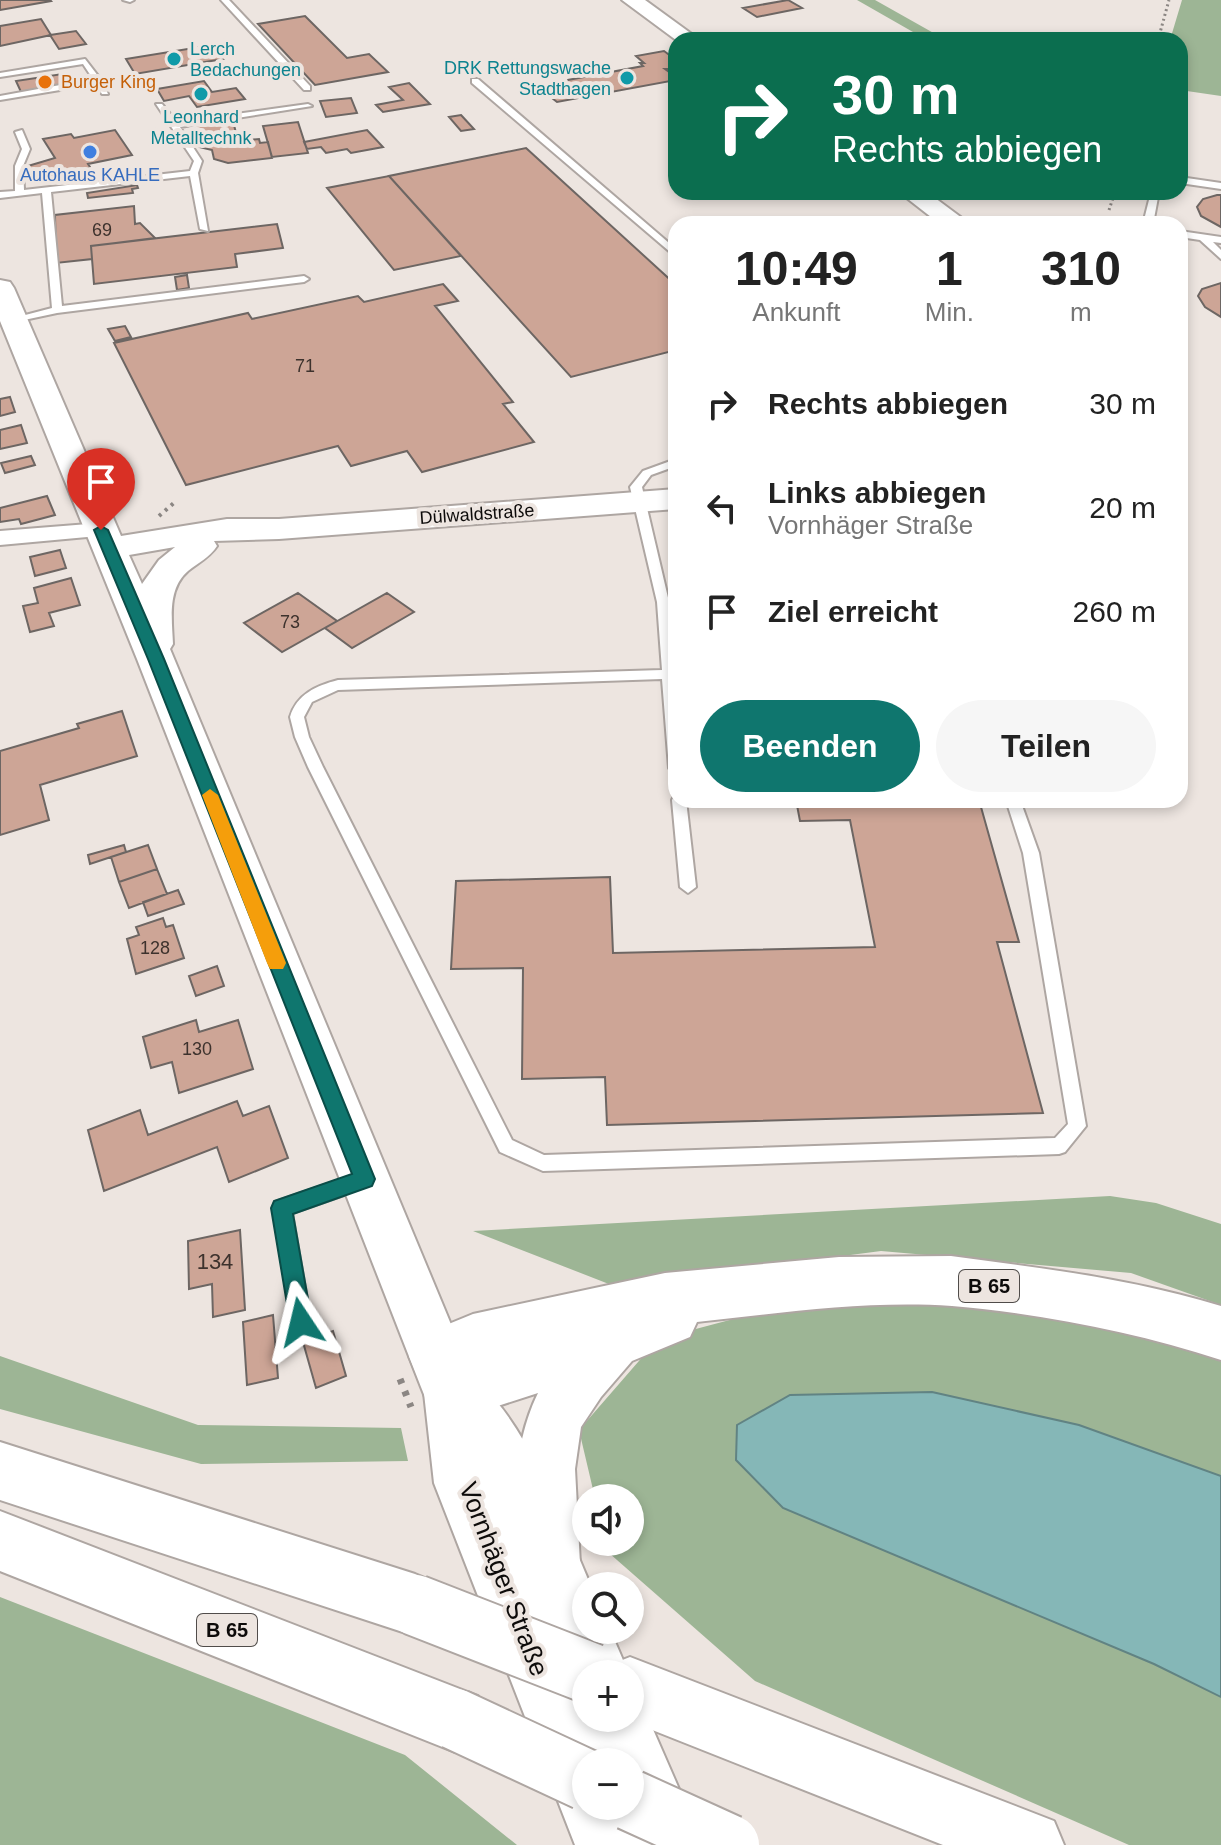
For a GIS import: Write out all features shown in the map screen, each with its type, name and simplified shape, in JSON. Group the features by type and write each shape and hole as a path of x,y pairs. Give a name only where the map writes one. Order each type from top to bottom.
{"main road":[{"path":"632,0 678,32"},
{"path":"922,200 946,216"},
{"name":"Vornhäger Straße","path":"0,288 156,659 444,1374 463,1483 572,1753"},
{"name":"Dülwaldstraße","path":"109,549 227,529 279,529 668,500"},
{"name":"Dülwaldstraße","path":"109,549 200,546 279,529"},
{"path":"156,659 154,595 158,581 173,565 200,546"},
{"name":"B 65","path":"444,1374 473,1341 548,1323 665,1299 839,1282 951,1281 1075,1298 1174,1318 1221,1333"},
{"name":"B 65","path":"444,1374 615,1341 752,1289"},
{"name":"B 65","path":"550,1564 546,1475 554,1419 575,1383 615,1341"},
{"name":"Vornhäger Straße","path":"444,1374 508,1465 588,1660"},
{"name":"B 65","path":"0,1471 415,1605 572,1666"},
{"name":"B 65","path":"0,1541 455,1719 572,1773"},
{"path":"644,1694 1030,1845"},
{"path":"621,1732 669,1845"},
{"path":"644,1806 729,1845"},
{"path":"599,1820 609,1845"}],"street":[{"path":"0,538 109,549"}],"lane":[{"path":"225,0 307,88"},
{"path":"0,75 85,61 105,92"},
{"path":"0,98 98,81"},
{"path":"475,81 668,247"},
{"path":"159,106 198,161 194,173 205,229"},
{"path":"175,125 308,106"},
{"path":"19,132 26,149 19,166 20,193"},
{"path":"0,195 194,173"},
{"path":"1188,181 1221,186"},
{"path":"46,190 57,310"},
{"path":"1188,235 1221,240"},
{"path":"1203,237 1221,256"},
{"path":"14,321 57,310 304,279"},
{"path":"668,465 647,473 636,487 637,502 668,620"},
{"path":"668,674 338,685 318,691 303,703 297,716 299,730 506,1146 543,1163 1059,1146 1077,1126 1031,853 1016,808"},
{"path":"680,808 688,887"},
{"path":"301,1322 282,1208 364,1179"}],"path":[{"path":"1160,32 1169,0"}],"green space":[{"path":"857,0 875,0 932,32 913,32"},
{"path":"1182,0 1221,0 1221,96 1188,91 1188,32 1172,32"},
{"path":"1110,1196 1156,1203 1221,1224 1221,1305 1131,1273 881,1251 614,1286 473,1231"},
{"path":"953,1304 1122,1331 1221,1357 1221,1476 1079,1425 737,1425 736,1459 783,1508 1154,1664 1221,1697 1221,1845 1129,1845 755,1681 644,1584 644,1572 631,1572 612,1556 644,1556 644,1484 592,1484 579,1430 658,1339 756,1313 843,1306"},
{"path":"0,1356 198,1425 401,1428 408,1461 201,1464 0,1409"},
{"path":"0,1597 405,1755 517,1845 0,1845"}],"water":[{"path":"932,1392 1079,1425 1221,1476 1221,1697 1154,1664 783,1508 736,1460 737,1425 790,1395"}],"building":[{"path":"0,0 50,0 51,1 0,10"},
{"path":"788,0 802,8 757,17 743,8"},
{"path":"305,16 347,58 369,54 388,72 315,85 258,24"},
{"path":"41,19 51,35 0,46 0,26"},
{"path":"76,31 86,44 59,49 50,35"},
{"name":"Lerch Bedachungen","path":"212,45 223,59 135,74 126,59"},
{"name":"DRK Rettungswache Stadthagen","path":"664,51 668,54 668,69 665,69 668,71 668,81 557,102 547,94 564,91 557,82 643,66 640,63 644,63 636,56"},
{"name":"Burger King","path":"69,73 75,83 21,92 16,81"},
{"name":"Leonhard Metalltechnk","path":"204,81 212,92 236,88 245,99 197,107 189,96 164,101 157,89"},
{"path":"409,83 430,104 383,112 376,105 403,100 389,87"},
{"path":"351,98 357,113 326,117 320,101"},
{"path":"461,115 474,129 461,131 449,117"},
{"path":"233,121 238,141 259,139 260,143 268,142 272,158 228,163 214,159 212,150 199,147 195,125"},
{"path":"298,122 308,153 272,157 263,126"},
{"name":"Autohaus KAHLE","path":"115,130 132,155 88,164 90,167 86,170 31,178 28,166 55,158 43,139 71,134 74,138"},
{"path":"367,130 383,147 351,153 347,149 326,153 321,147 307,149 304,142"},
{"path":"526,148 668,278 668,352 571,377 389,176"},
{"path":"389,176 461,256 394,270 327,188"},
{"path":"137,185 138,188 132,189 133,193 88,198 87,193"},
{"path":"1221,195 1221,227 1201,216 1197,207 1203,199"},
{"path":"134,206 135,224 140,223 155,238 91,246 92,259 56,263 55,215"},
{"path":"277,224 283,248 235,254 237,267 94,284 91,246"},
{"path":"187,275 189,288 177,290 175,277"},
{"path":"1221,283 1221,317 1205,307 1198,296 1202,289"},
{"path":"443,284 458,301 435,306 513,402 503,404 534,442 422,472 407,451 351,466 338,446 186,485 114,343 248,313 252,319 358,296 364,302"},
{"path":"125,326 131,337 115,341 108,329"},
{"path":"10,397 15,412 0,416 0,399"},
{"path":"21,425 27,443 0,449 0,430"},
{"path":"31,456 35,465 5,473 1,463"},
{"path":"47,496 55,515 21,524 19,519 0,522 0,508"},
{"path":"60,550 66,568 35,576 30,557"},
{"path":"71,578 80,605 49,613 54,626 30,632 23,606 38,603 34,588"},
{"path":"298,593 337,621 282,652 244,623"},
{"path":"387,593 414,612 352,648 325,628"},
{"path":"122,711 137,756 40,785 49,820 0,835 0,751 79,728 77,724"},
{"path":"798,808 981,808 1019,942 997,942 1043,1113 607,1125 605,1077 522,1079 523,968 451,969 456,881 610,877 613,953 875,947 850,820 800,821"},
{"path":"124,845 126,852 90,864 88,855"},
{"path":"148,845 157,869 119,882 111,857"},
{"path":"157,869 167,894 129,908 119,882"},
{"path":"178,890 184,904 148,916 143,902"},
{"path":"163,918 166,927 173,925 184,958 136,974 127,939 139,935 136,927"},
{"path":"217,966 224,986 196,996 189,976"},
{"path":"196,1020 199,1032 238,1020 253,1069 179,1093 172,1062 151,1068 143,1037"},
{"path":"237,1101 243,1116 269,1106 288,1158 229,1182 217,1147 104,1191 88,1130 140,1110 148,1135"},
{"path":"240,1230 245,1310 213,1317 212,1284 189,1289 188,1241"},
{"path":"273,1315 278,1378 247,1385 243,1322"},
{"path":"333,1331 346,1376 316,1388 303,1342"}],"slow traffic":[{"path":"210,795 276,963"}],"place":[{"name":"Lerch Bedachungen","path":"174,59"},
{"name":"DRK Rettungswache Stadthagen","path":"627,78"},
{"name":"Burger King","path":"45,82"},
{"name":"Leonhard Metalltechnk","path":"201,94"},
{"name":"Autohaus KAHLE","path":"90,152"}],"route":[{"path":"101,530 156,659 364,1179 282,1208 301,1322"}]}
